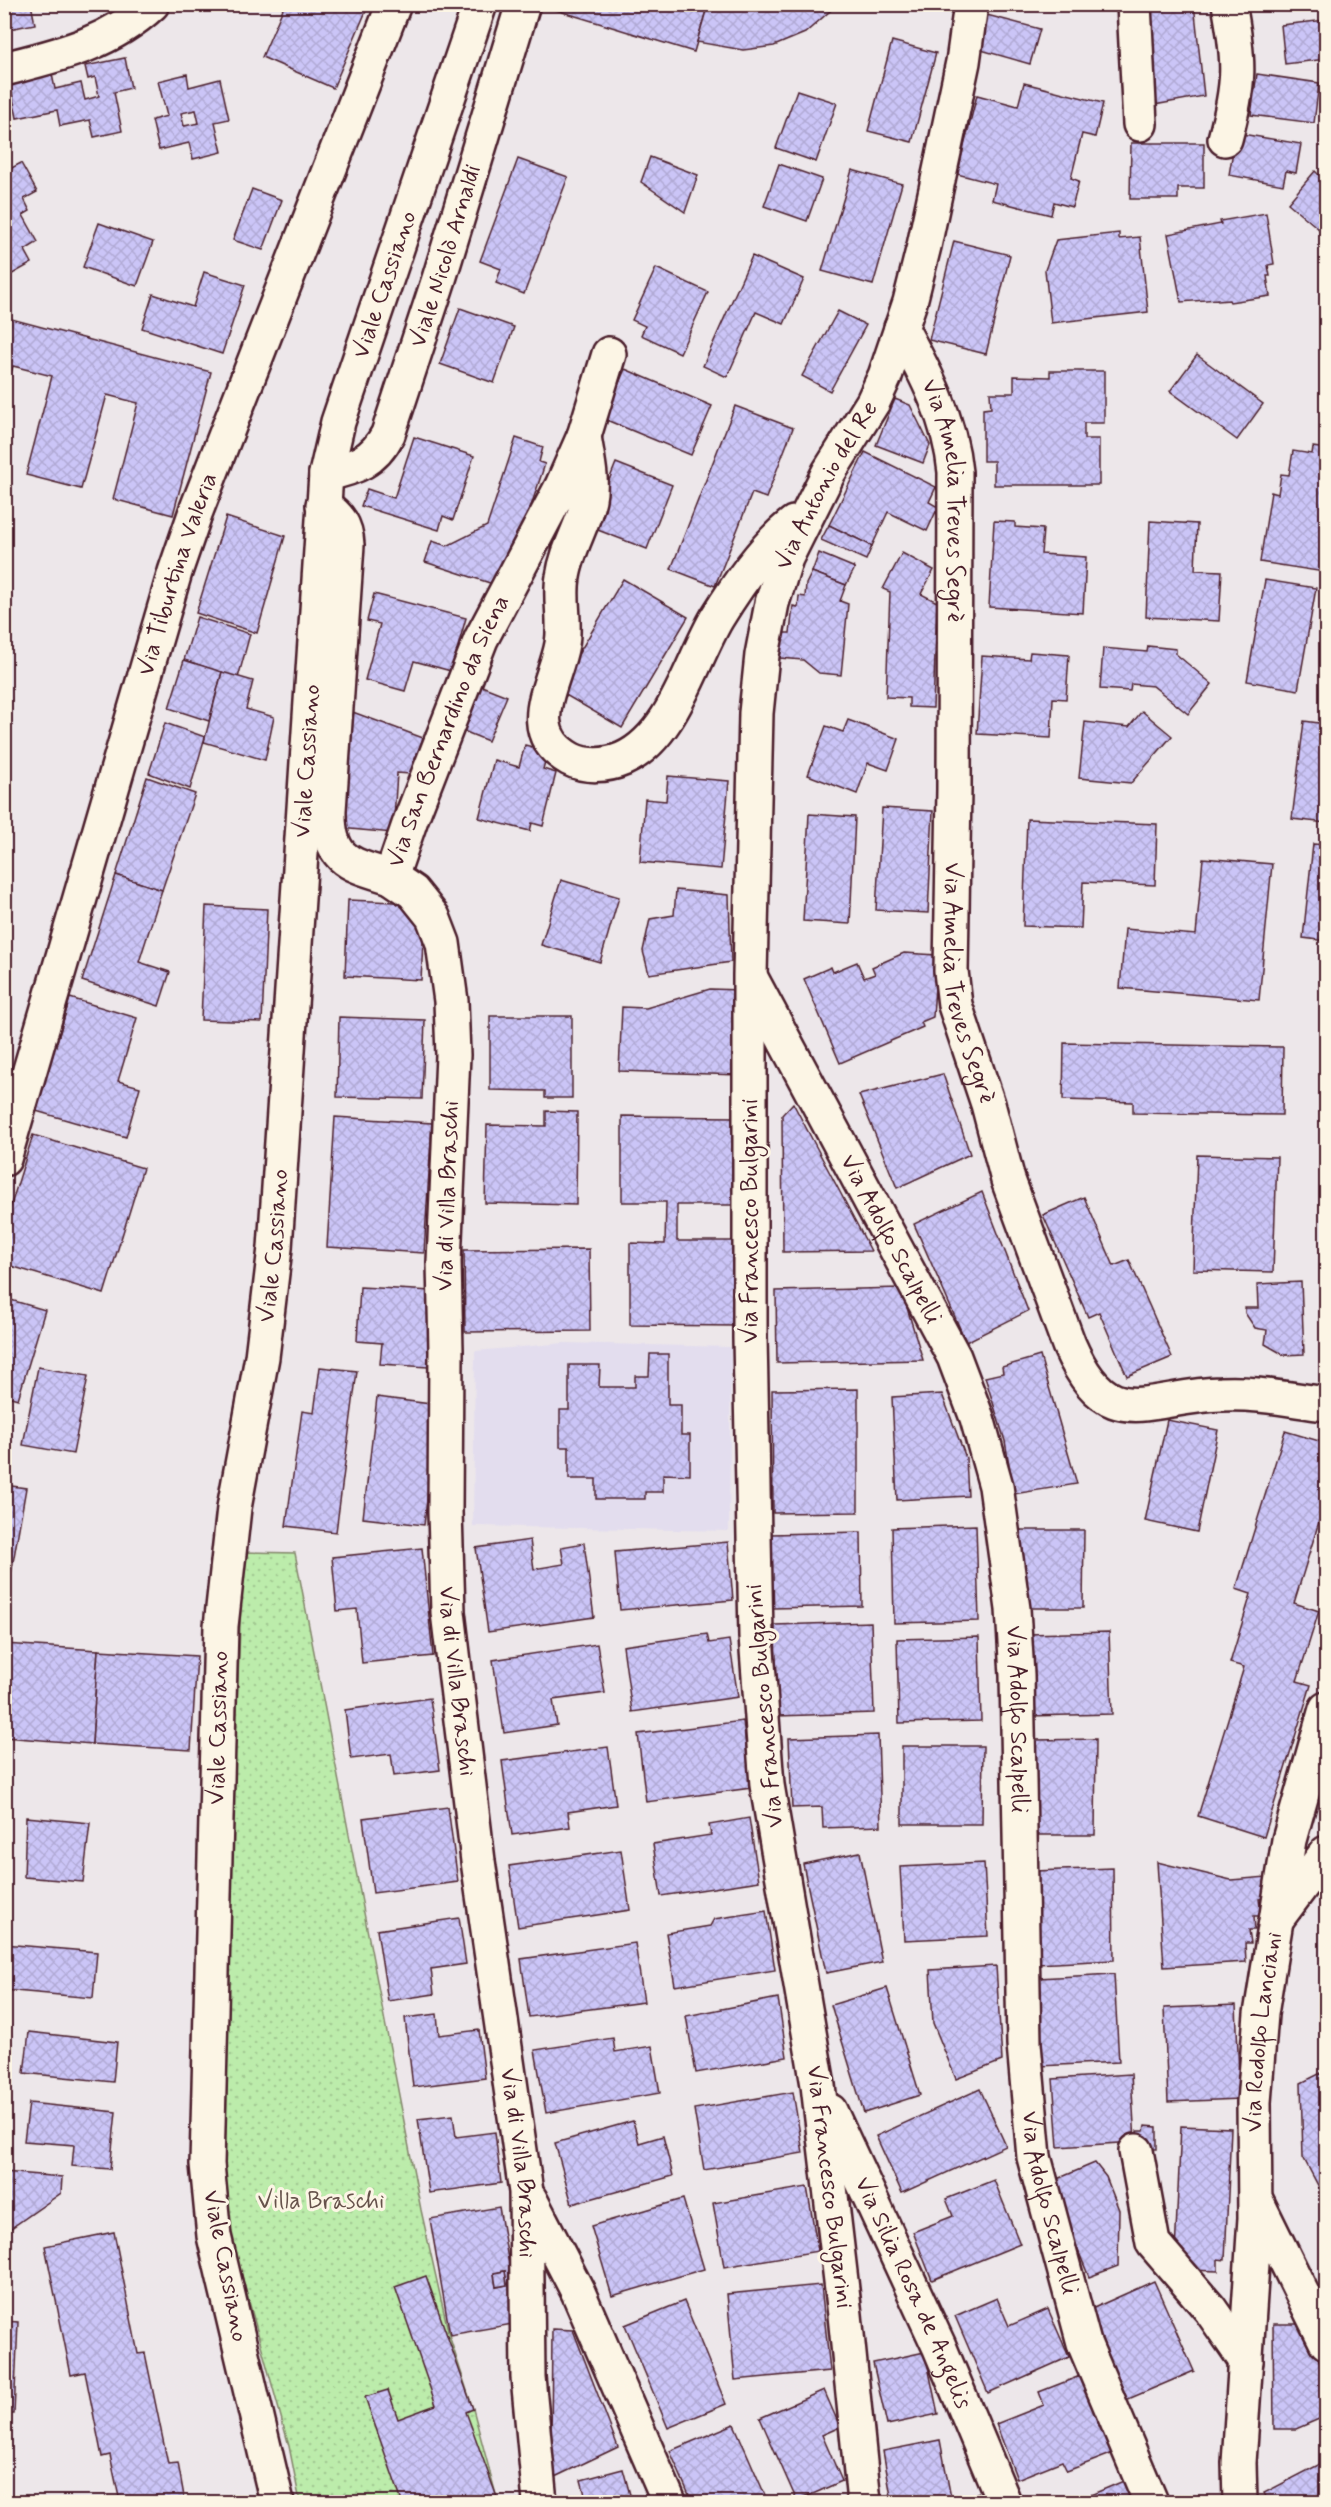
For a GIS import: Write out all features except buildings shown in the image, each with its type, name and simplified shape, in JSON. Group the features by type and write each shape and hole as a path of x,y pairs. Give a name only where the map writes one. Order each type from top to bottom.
{"street":[{"path":"4,69 101,40 138,18 152,4"},
{"name":"Via Tiburtina Valeria","path":"4,1159 175,572 394,4"},
{"name":"Viale Cassiano","path":"278,2502 212,2225 207,2164 221,1626 234,1508 262,1358 275,1248 325,489 338,422 480,4"},
{"name":"Viale Nicolò Arnaldi","path":"325,489 366,462 382,446 388,434 439,279 523,4"},
{"name":"Via Antonio del Re","path":"750,975 758,684 774,594 789,551 829,472 873,402 885,376 924,246 963,62 971,4"},
{"path":"1134,4 1140,124"},
{"path":"1225,139 1236,97 1239,70 1237,42 1229,4"},
{"name":"Via Amelia Treves Segrè","path":"901,328 932,386 952,446 955,472 951,971 953,991 988,1104 1008,1180 1069,1345 1077,1364 1092,1385 1101,1395 1118,1403 1154,1404 1199,1395 1249,1394 1326,1404"},
{"name":"Via San Bernardino da Siena","path":"325,489 345,528 347,545 329,810 331,838 335,849 349,864 391,878 411,819 481,639 562,486 584,436 609,354"},
{"name":"Via San Bernardino da Siena","path":"584,436 591,484 589,500 572,542 564,571 562,585 564,628 561,650 543,711 545,728 551,742 566,757 578,762 599,765 622,759 631,755 657,732 668,716 717,618 760,558 787,528 808,514"},
{"name":"Via di Villa Braschi","path":"391,878 413,892 434,917 443,943 451,1001 453,1055 444,1262 445,1512 448,1612 476,1850 526,2192 528,2377 540,2502"},
{"name":"Via Francesco Bulgarini","path":"750,975 750,1338 756,1636 767,1785 818,2085 864,2502"},
{"name":"Via Adolfo Scalpelli","path":"750,975 954,1357 990,1461 1000,1509 1016,1664 1024,2044 1034,2157 1084,2343 1151,2502"},
{"name":"Via Rodolfo Lanciani","path":"1240,2502 1239,2463 1255,2198 1254,2112 1261,2014 1290,1840 1326,1709"},
{"path":"1279,1916 1326,1853"},
{"name":"Via Silia Rosa de Angelis","path":"818,2085 939,2346 1004,2502"},
{"path":"1136,2151 1153,2243 1210,2309 1246,2361"},
{"path":"526,2192 581,2300 669,2502"},
{"path":"1255,2198 1326,2342"}],"shaded area":[{"path":"564,1343 731,1347 729,1531 473,1526 475,1351"}],"green space":[{"name":"Villa Braschi","path":"243,1552 295,1553 421,2210 449,2335 473,2409 498,2502 300,2502 289,2446 224,2211 234,1778"}]}
